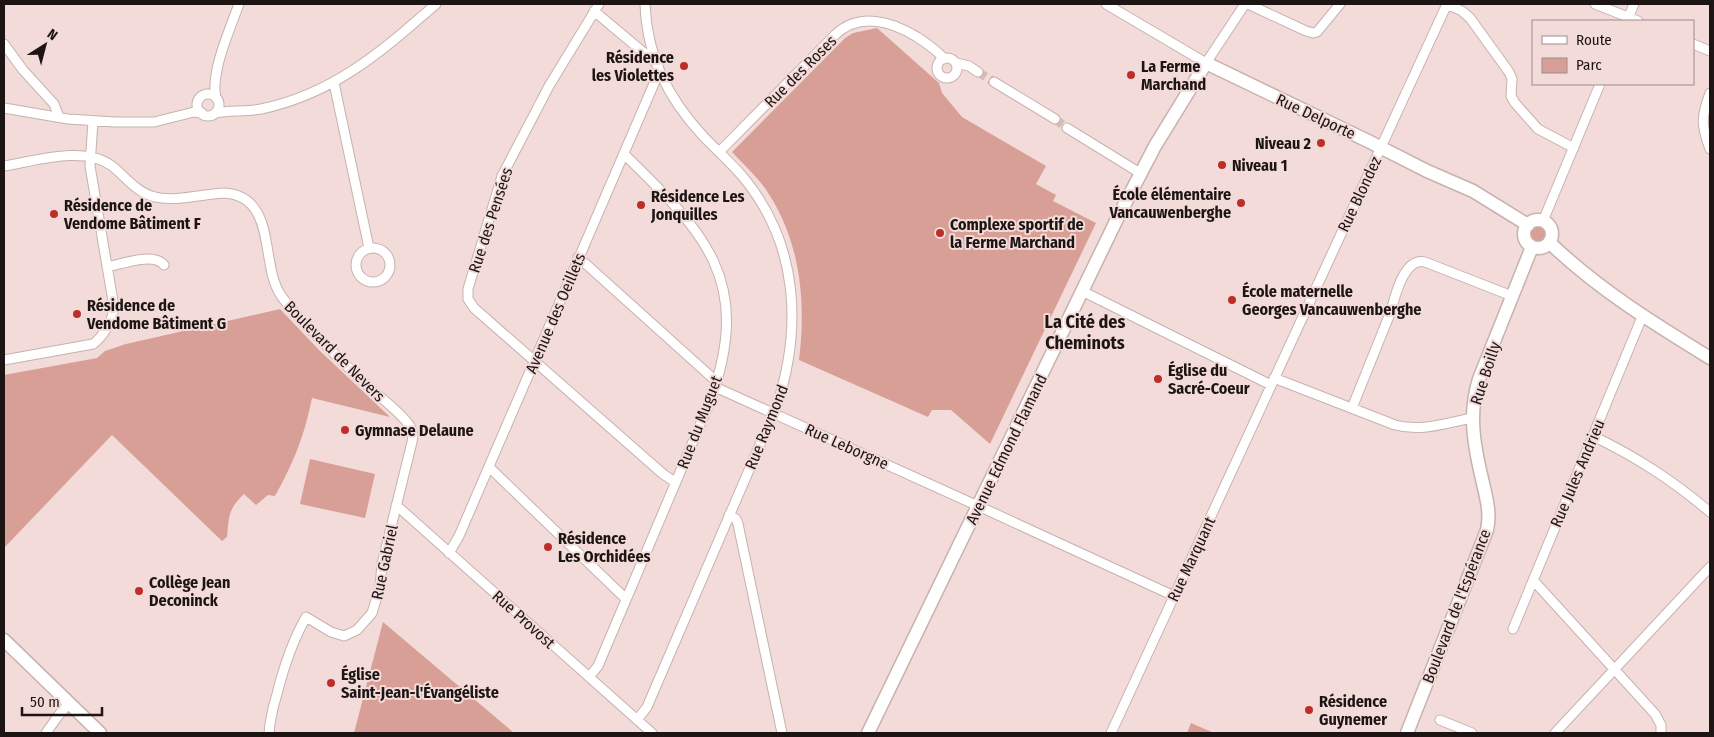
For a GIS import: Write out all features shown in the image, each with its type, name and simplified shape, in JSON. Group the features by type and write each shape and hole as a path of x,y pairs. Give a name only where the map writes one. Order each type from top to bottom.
{"street":[{"path":"215,113 219,106 214,84 219,62 239,4"},
{"path":"4,108 93,121 146,122 194,112 209,116 215,113 247,111 269,107 306,96 334,83 362,66 386,48 436,4"},
{"name":"Rue Raymond","path":"638,720 647,707 774,414 785,376 792,330 788,268 778,235 761,201 746,181 684,114 668,90 656,62 648,31 644,4"},
{"name":"Rue Delporte","path":"1107,4 1206,63 1473,191 1528,225"},
{"path":"1206,63 1247,4 1313,33 1320,28 1340,4"},
{"path":"1447,4 1465,13 1473,21 1510,74 1512,99 1527,117 1538,129 1574,148"},
{"name":"Rue Blondez","path":"1273,382 1447,4"},
{"path":"1595,4 1627,19 1634,4"},
{"name":"Rue des Pensées","path":"656,62 597,7 549,86 505,170 495,197 467,292 472,306 662,474 675,482"},
{"name":"Rue des Roses","path":"719,152 834,35 847,26 876,21 893,24 935,48 944,59 951,59 978,72"},
{"path":"4,44 54,104 59,117"},
{"path":"1694,44 1710,51"},
{"path":"944,59 940,61 937,68 943,78 955,75 956,63"},
{"path":"202,114 198,107 200,99 219,62"},
{"name":"Avenue Edmond Flamand","path":"868,733 1140,173 1206,63"},
{"name":"Avenue des Oeillets","path":"449,553 457,541 659,72"},
{"path":"994,82 1054,120"},
{"path":"334,83 369,248"},
{"path":"1543,221 1600,85"},
{"path":"1710,93 1702,118 1702,127 1710,149"},
{"path":"200,99 208,94 216,98"},
{"path":"4,360 89,346 97,342 113,314 114,307 89,156 93,121"},
{"path":"1067,128 1140,173"},
{"name":"Rue du Muguet","path":"589,677 598,666 716,384 725,347 727,323 726,297 717,268 694,229 662,192 624,154"},
{"name":"Boulevard de Nevers","path":"4,166 73,155 89,156 108,163 139,190 153,197 166,198 224,193 237,195 249,202 260,218 274,281 280,295 342,362 408,422 412,429"},
{"path":"1535,221 1543,221 1549,225 1552,231 1550,243 1542,248 1532,247 1524,237 1524,230 1535,221"},
{"path":"1550,243 1587,276 1642,317 1710,358"},
{"name":"Rue Boilly","path":"1082,292 1273,382 1408,428 1426,427 1472,418 1473,401 1479,379 1532,247"},
{"path":"369,248 382,250 390,260 391,266 388,273 383,279 376,282 363,279 356,268 358,255 369,248"},
{"name":"Rue Leborgne","path":"578,257 716,384 774,414 1174,596"},
{"path":"107,267 151,258 160,260 164,264"},
{"path":"1352,408 1394,298 1407,268 1413,263 1424,262 1512,296"},
{"name":"Rue Jules Andrieu","path":"1513,630 1642,317"},
{"name":"Rue Marquant","path":"1111,733 1273,382"},
{"name":"Boulevard de l'Espérance","path":"1407,733 1488,524 1488,508 1474,444 1472,418"},
{"name":"Rue Gabriel","path":"269,733 271,717 286,659 306,616 331,632 344,636 357,630 372,613 380,587 382,564 412,442 412,429"},
{"path":"1593,436 1651,467 1676,484 1710,512"},
{"path":"489,467 626,599"},
{"name":"Rue Provost","path":"396,505 652,733"},
{"path":"729,515 736,519 738,524 782,733"},
{"path":"1555,733 1710,567"},
{"path":"1533,580 1658,718 1661,725 1661,733"},
{"path":"4,640 100,733"},
{"path":"46,733 69,703"},
{"path":"1440,720 1472,733"}],"green space":[{"name":"Complexe sportif de la Ferme Marchand","path":"877,28 939,83 942,93 962,117 1046,166 1036,184 1056,195 1053,201 1096,223 990,444 951,410 932,410 928,417 799,360 802,318 801,296 799,275 789,234 766,190 732,152 845,38 853,33"},
{"path":"1538,226 1546,234 1538,242 1530,234"},
{"path":"280,309 319,350 390,417 312,398 298,449 275,496 268,495 256,505 244,494 232,509 227,537 222,541 112,435 4,548 4,375 97,358 105,351 126,344"},
{"path":"310,459 375,474 365,518 300,504"},
{"path":"383,622 514,733 354,733"},
{"path":"1191,723 1214,733 1187,733"}],"tunnel":[{"path":"978,72 994,82"},
{"path":"1055,119 1067,128"}],"place":[{"name":"Résidence les Violettes","path":"684,66"},
{"name":"La Ferme Marchand","path":"1131,75"},
{"name":"Niveau 2","path":"1321,143"},
{"name":"Niveau 1","path":"1222,165"},
{"name":"École élémentaire Vancauwenberghe","path":"1241,203"},
{"name":"Résidence Les Jonquilles","path":"641,205"},
{"name":"Résidence de Vendome Bâtiment F","path":"54,214"},
{"name":"Complexe sportif de la Ferme Marchand","path":"940,233"},
{"name":"École maternelle Georges Vancauwenberghe","path":"1232,300"},
{"name":"Résidence de Vendome Bâtiment G","path":"77,314"},
{"name":"Église du Sacré-Coeur","path":"1158,379"},
{"name":"Gymnase Delaune","path":"345,430"},
{"name":"Résidence Les Orchidées","path":"548,547"},
{"name":"Collège Jean Deconinck","path":"139,591"},
{"name":"Église Saint-Jean-l'Évangéliste","path":"331,683"},
{"name":"Résidence Guynemer","path":"1309,710"}],"district":[{"name":"La Cité des Cheminots","path":"1085,332"}]}
